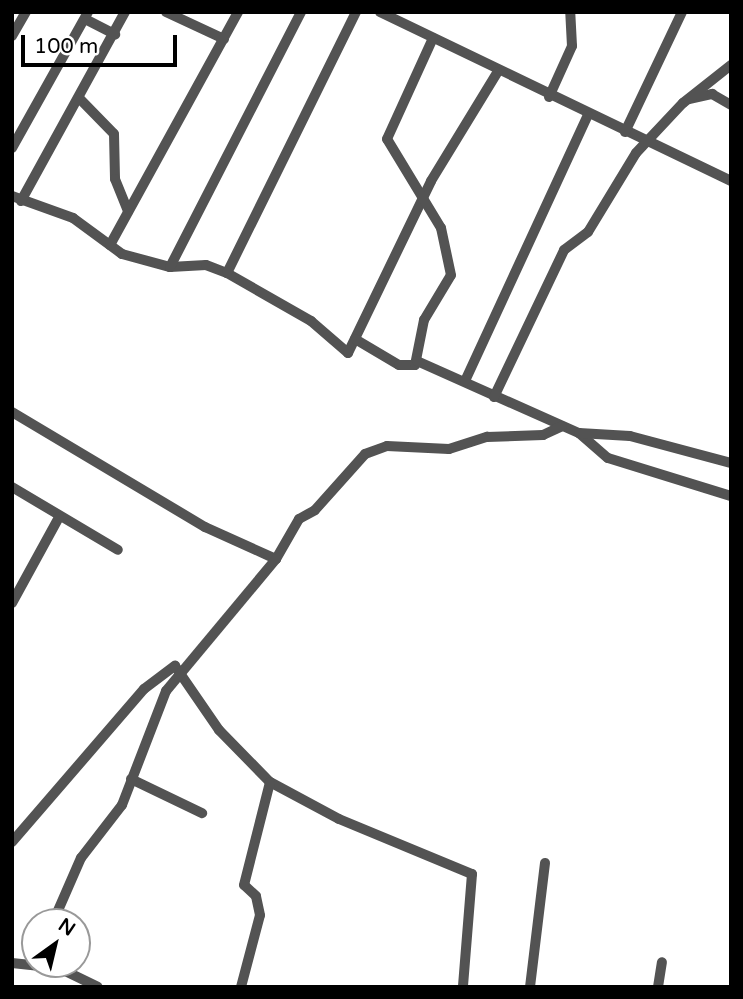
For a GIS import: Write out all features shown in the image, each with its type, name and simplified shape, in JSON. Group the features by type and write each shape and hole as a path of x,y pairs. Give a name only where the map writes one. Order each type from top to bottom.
{"street":[{"path":"12,36 26,12"},
{"path":"125,12 79,98 17,198 73,218 110,245 170,267 191,263 227,274 312,321 348,353 422,198 467,112 497,74"},
{"path":"166,12 224,39"},
{"path":"110,245 238,12"},
{"path":"170,267 301,12"},
{"path":"227,274 356,12"},
{"path":"380,12 497,74 731,181"},
{"path":"549,97 572,46 570,12"},
{"path":"625,132 682,12"},
{"path":"12,148 87,15 115,34"},
{"path":"417,361 425,320 453,266 422,198 386,133 432,38"},
{"path":"494,397 564,250 588,232 636,153 650,145 683,103 731,65"},
{"path":"683,103 712,94 731,105"},
{"path":"79,98 114,134 115,179 128,212"},
{"path":"465,381 588,115"},
{"path":"355,339 399,365 417,361 579,433 608,458 731,496"},
{"path":"12,412 205,527 276,559"},
{"path":"57,908 63,890 122,805 158,722 162,698 276,559 299,519 315,510 365,454 387,446 449,449 487,437 543,435 562,426"},
{"path":"579,433 630,436 731,463"},
{"path":"12,487 118,550"},
{"path":"12,603 59,517"},
{"path":"12,842 144,689 168,666 183,670 208,717 270,782 339,819 469,871 475,885 463,987"},
{"path":"131,779 202,813"},
{"path":"241,987 260,915 256,896 244,884 270,782"},
{"path":"530,987 545,863"},
{"path":"658,987 662,962"},
{"path":"75,978 98,987"}]}
